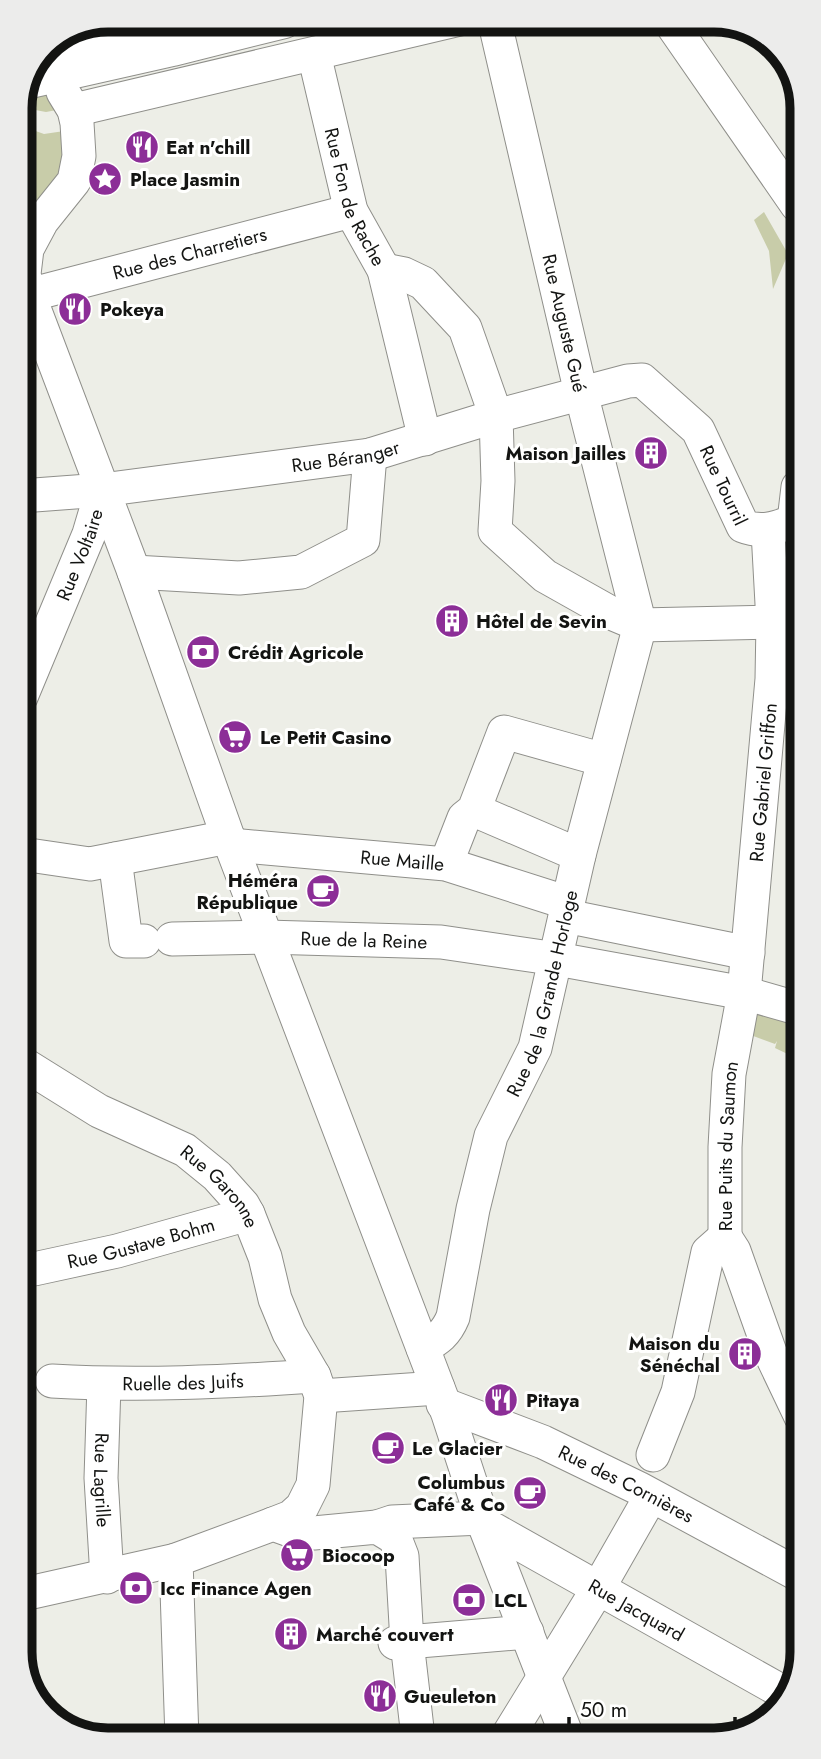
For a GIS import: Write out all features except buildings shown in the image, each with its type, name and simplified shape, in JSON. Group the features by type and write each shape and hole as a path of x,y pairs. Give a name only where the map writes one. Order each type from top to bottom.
{"main road":[{"path":"50,63 116,32"},
{"path":"50,63 172,47 232,32"}],"street":[{"path":"55,53 146,32"},
{"path":"74,110 406,32"},
{"name":"Rue Auguste Gué","path":"497,32 581,393 640,625"},
{"path":"677,32 790,195"},
{"path":"685,32 692,52"},
{"name":"Rue Fon de Rache","path":"314,54 351,211 384,270 404,274 423,283 465,328 496,416 498,481 495,531 545,576 609,612 640,625"},
{"path":"32,240 42,221 74,181 77,170 79,135 74,110 50,63"},
{"name":"Rue des Charretiers","path":"32,294 351,211"},
{"path":"384,270 425,439"},
{"path":"32,303 134,572 230,841 448,1414 483,1521 564,1728"},
{"name":"Rue Tourril","path":"581,393 642,380 698,430 743,526 751,529 787,524"},
{"name":"Rue Béranger","path":"32,495 102,490 370,455 581,393"},
{"path":"134,572 239,578 301,572 363,540 370,455"},
{"name":"Rue Voltaire","path":"32,671 89,534 102,490"},
{"name":"Rue Gabriel Griffon","path":"744,993 772,679 773,622 787,524"},
{"path":"640,625 773,622"},
{"name":"Rue de la Grande Horloge","path":"423,1348 448,1331 491,1136 535,1048 579,855 640,625"},
{"path":"446,864 464,818 474,810 504,732 604,760"},
{"path":"474,810 579,855"},
{"name":"Rue Maille","path":"32,855 90,864 230,841 446,864 567,910 748,953"},
{"name":"Rue de la Reine","path":"115,859 127,941 266,937 441,942 556,959 744,993 790,1006"},
{"name":"Rue Puits du Saumon","path":"513,1728 599,1587 647,1478 678,1392 708,1252 725,1237 725,1146 729,1074 744,993"},
{"name":"Rue Garonne","path":"32,1070 99,1111 185,1150 217,1176 248,1214 289,1333 317,1386"},
{"name":"Rue Gustave Bohm","path":"34,1269 117,1251 248,1214"},
{"path":"725,1237 734,1251 770,1352 790,1394"},
{"name":"Ruelle des Juifs","path":"52,1381 317,1386 440,1396"},
{"name":"Rue Lagrille","path":"104,1384 101,1478 107,1577"},
{"path":"32,1592 176,1560 291,1517 302,1507 313,1485 317,1386"},
{"name":"Rue des Cornières","path":"440,1396 543,1442 647,1478 790,1569"},
{"path":"273,1524 295,1532 304,1532 390,1524 483,1521"},
{"name":"Rue Jacquard","path":"483,1521 779,1690"},
{"path":"390,1524 402,1556 401,1643 416,1728"},
{"path":"176,1560 183,1727"},
{"path":"401,1643 527,1632"}],"green space":[{"path":"33,92 54,101 62,109 46,112 32,109"},
{"path":"32,130 44,134 71,130 70,162 32,216 35,168 32,160"},
{"path":"107,163 100,196 90,188 96,164"},
{"path":"764,212 788,254 773,289 769,251 754,220"},
{"path":"753,1004 790,1012 790,1055 775,1048 777,1041 775,1044 748,1034"}],"place":[{"name":"Eat n'chill","path":"142,147"},
{"name":"Place Jasmin","path":"105,179"},
{"name":"Pokeya","path":"75,309"},
{"name":"Maison Jailles","path":"651,453"},
{"name":"Hôtel de Sevin","path":"452,621"},
{"name":"Crédit Agricole","path":"203,652"},
{"name":"Le Petit Casino","path":"235,737"},
{"name":"Héméra République","path":"323,891"},
{"name":"Maison du Sénéchal","path":"745,1354"},
{"name":"Pitaya","path":"501,1400"},
{"name":"Le Glacier","path":"388,1448"},
{"name":"Columbus Café & Co","path":"530,1493"},
{"name":"Biocoop","path":"297,1555"},
{"name":"Icc Finance Agen","path":"136,1588"},
{"name":"LCL","path":"469,1600"},
{"name":"Marché couvert","path":"291,1634"},
{"name":"Gueuleton","path":"380,1696"}]}
